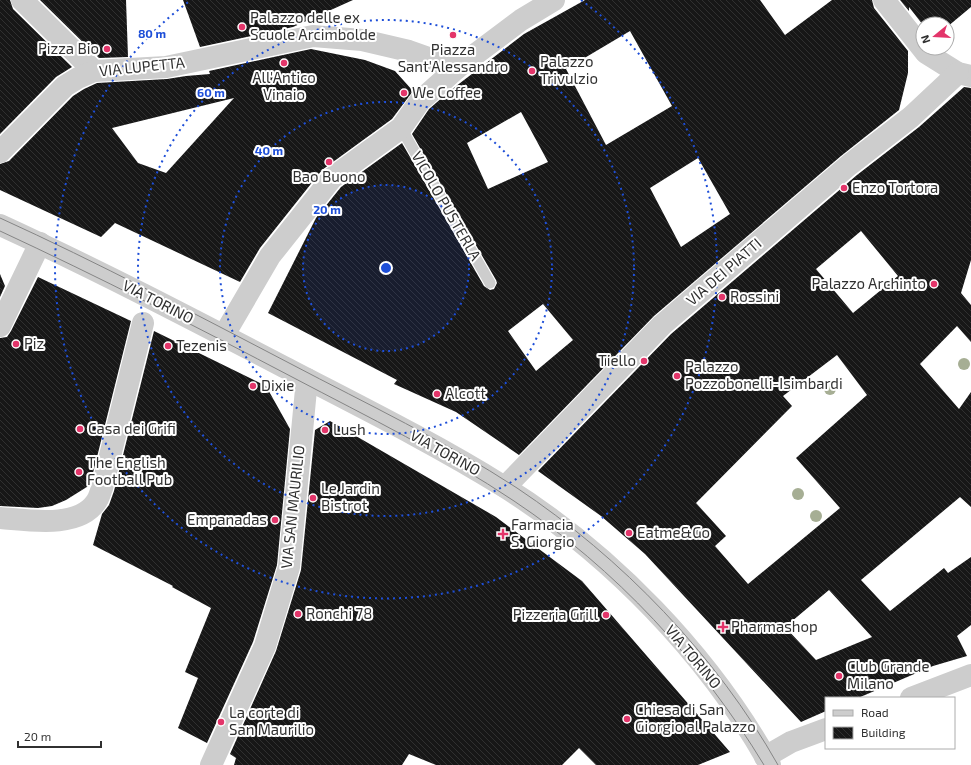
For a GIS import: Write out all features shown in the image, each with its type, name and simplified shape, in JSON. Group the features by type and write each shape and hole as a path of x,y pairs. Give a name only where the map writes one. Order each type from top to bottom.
{"street":[{"path":"22,0 94,72"},
{"path":"224,335 270,256 332,178 401,128 420,101 457,68 521,20 554,0"},
{"path":"884,0 926,53 964,74"},
{"name":"VIA LUPETTA","path":"0,152 65,86 78,78 94,72 166,67 313,36 370,42 409,50 457,68"},
{"name":"VIA DEI PIATTI","path":"505,487 662,325 849,165 964,74"},
{"name":"VIA TORINO","path":"0,225 40,243 224,335 437,447 505,487 592,552 646,603 680,639 715,682 767,761"},
{"path":"0,326 40,243"},
{"path":"0,518 58,521 85,513 96,502 102,488 143,323"},
{"name":"VIA SAN MAURILIO","path":"211,765 265,646 289,567 306,379"},
{"path":"914,697 971,675"},
{"path":"767,761 791,742 825,729"}],"lane":[{"name":"VICOLO PUSTERLA","path":"401,128 490,284"}],"building":[{"path":"0,0 10,0 13,9 72,67 56,77 0,134"},
{"path":"40,0 126,0 128,57 99,58"},
{"name":"Palazzo delle ex Scuole Arcimbolde","path":"183,0 353,0 293,27 200,47"},
{"path":"585,0 760,0 785,35 832,0 872,0 874,8 908,51 908,73 899,110 841,156 654,316 519,455 456,412 394,384 397,380 268,313 316,218 341,187 402,143 484,286 490,290 494,289 497,283 496,280 412,134 429,109 451,90 524,34","holes":["630,31 672,106 606,145 566,69","521,112 548,162 488,189 467,143","698,158 730,214 681,247 650,188","543,304 573,340 536,371 508,331"]},
{"path":"900,0 971,0 971,7 955,20 955,16 916,16 909,7 909,11"},
{"path":"311,49 365,60 395,71 413,91 392,119 322,170 260,248 240,282 115,223 101,237 0,190 0,164 9,161 73,96 84,89 97,83 167,79 210,74 209,71","holes":["234,98 166,173 138,163 112,128"]},
{"path":"964,87 971,88 971,260 961,293 971,305 971,342 957,326 920,364 959,409 971,392 971,507 960,497 861,580 890,611 944,568 948,573 971,557 971,625 957,636 967,656 933,666 860,697 825,697 825,711 801,722 645,554 601,516 538,471 671,334 857,175 919,127","holes":["861,231 898,276 853,313 816,269","837,355 867,395 796,458 840,508 748,584 715,546 726,536 696,503 792,406 783,396","829,590 872,637 816,660 785,627"]},
{"path":"0,274 5,286 0,297"},
{"path":"38,277 131,321 90,485 66,500 52,506 38,508 0,506 0,338 7,337 11,331"},
{"path":"154,331 266,386 290,429 277,565 253,642 207,743 178,728 198,678 185,672 211,608 172,587 173,586 93,545 102,514 109,505 114,491"},
{"path":"330,421 496,517 582,581 730,752 698,765 596,765 579,748 562,765 436,765 409,754 402,765 234,765 236,758 230,754 276,651 301,570 315,430"}],"tram line":[{"path":"0,218 147,289 377,408 462,454 517,488 556,515 629,577 696,647 726,685 753,724 778,765"},
{"path":"0,231 148,303 378,422 460,467 514,501 587,556 654,620 713,689 764,765"}],"place":[{"name":"Palazzo delle ex Scuole Arcimbolde","path":"242,27"},
{"name":"Piazza Sant'Alessandro","path":"453,35"},
{"name":"Pizza Bio","path":"107,49"},
{"name":"All'Antico Vinaio","path":"284,63"},
{"name":"Palazzo Trivulzio","path":"532,71"},
{"name":"We Coffee","path":"404,93"},
{"name":"Bao Buono","path":"329,162"},
{"name":"Enzo Tortora","path":"844,188"},
{"name":"Palazzo Archinto","path":"934,284"},
{"name":"Rossini","path":"722,297"},
{"name":"Piz","path":"16,344"},
{"name":"Tezenis","path":"168,346"},
{"name":"Tiello","path":"644,361"},
{"name":"Palazzo Pozzobonelli-Isimbardi","path":"677,376"},
{"name":"Dixie","path":"253,386"},
{"name":"Alcott","path":"437,394"},
{"name":"Casa dei Grifi","path":"80,429"},
{"name":"Lush","path":"325,430"},
{"name":"The English Football Pub","path":"79,472"},
{"name":"Le Jardin Bistrot","path":"313,498"},
{"name":"Empanadas","path":"275,520"},
{"name":"Eatme&Go","path":"629,533"},
{"name":"Farmacia S. Giorgio","path":"503,534"},
{"name":"Ronchi 78","path":"298,614"},
{"name":"Pizzeria Grill","path":"606,615"},
{"name":"Pharmashop","path":"723,627"},
{"name":"Club Grande Milano","path":"839,676"},
{"name":"Chiesa di San Giorgio al Palazzo","path":"627,719"},
{"name":"La corte di San Maurilio","path":"221,722"}]}
